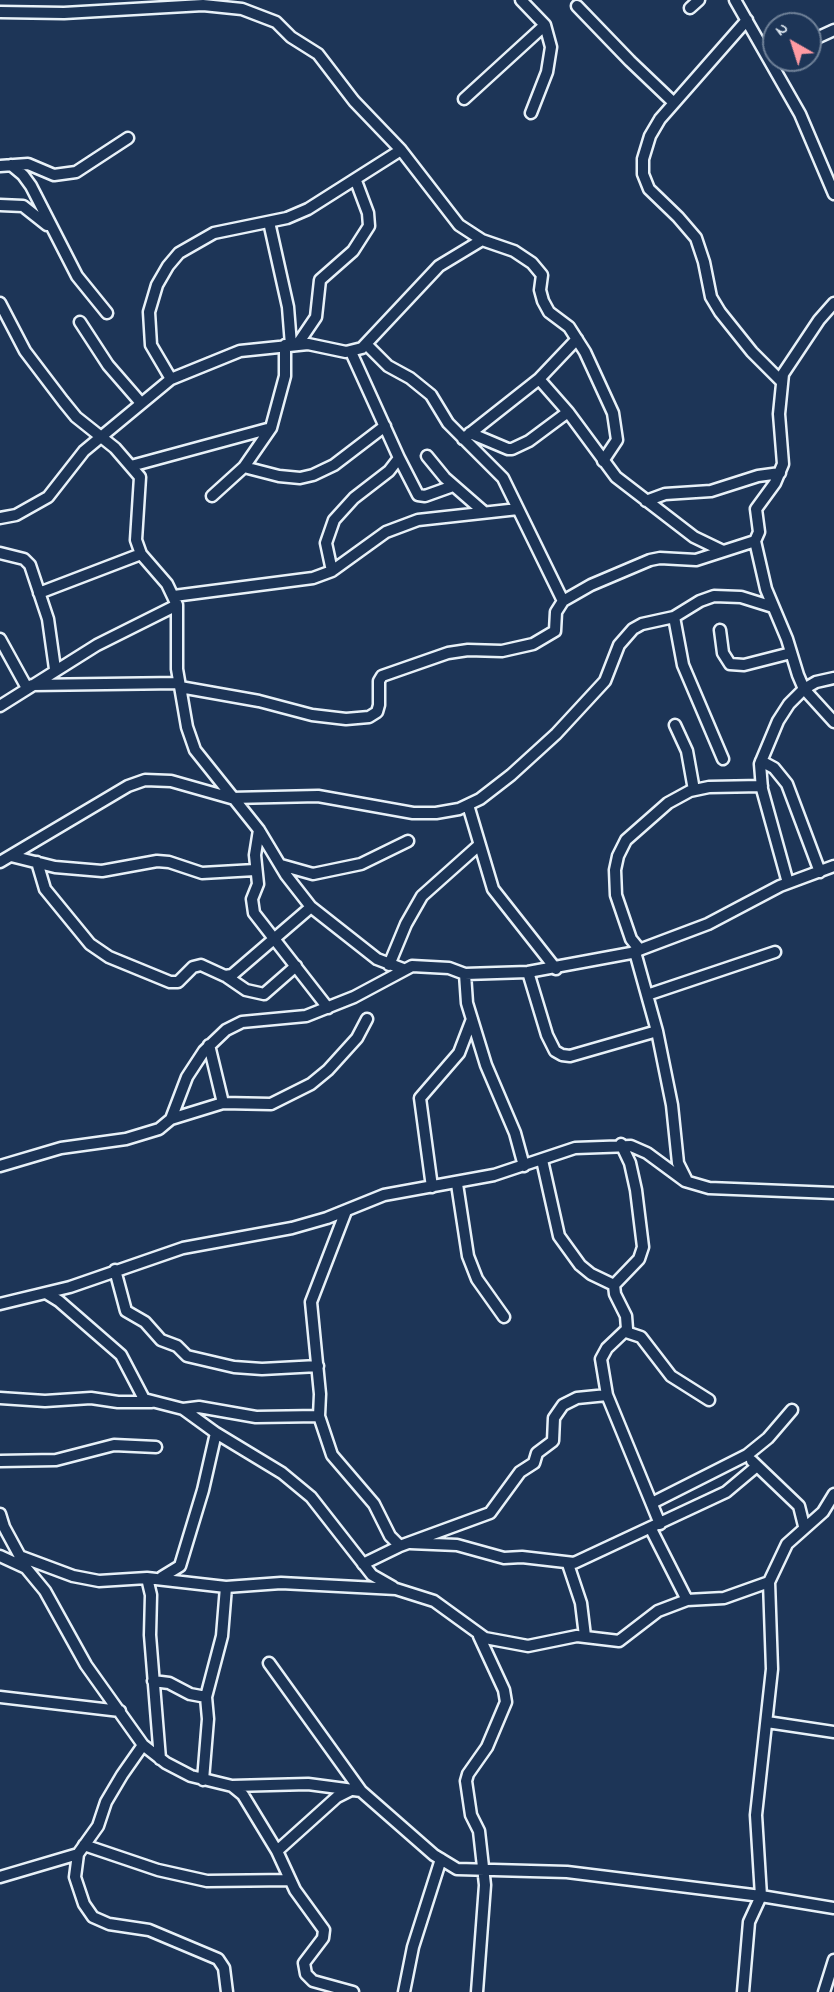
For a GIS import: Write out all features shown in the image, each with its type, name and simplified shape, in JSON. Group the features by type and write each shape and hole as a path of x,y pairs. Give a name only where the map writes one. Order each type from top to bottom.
{"street":[{"path":"521,0 545,25 551,46 550,58 531,113"},
{"path":"690,8 699,0"},
{"path":"735,0 762,43"},
{"path":"0,12 64,14 183,5 242,9 276,22 291,37 318,54 354,101 401,150 459,225 482,240 514,251 532,263 542,275 540,290 549,312 568,327 587,355 612,413 617,440 603,461"},
{"path":"577,6 674,103"},
{"path":"747,20 674,103 650,136 643,159 643,174 649,189 696,238 704,262 711,297 720,312 752,352 782,382"},
{"path":"464,99 545,25"},
{"path":"779,72 834,194"},
{"path":"5,166 28,164 54,175 76,172 128,138"},
{"path":"171,379 151,345 148,334 149,312 157,285 179,253 210,234 269,222 308,209 356,181 401,150"},
{"path":"5,166 23,175 31,186 78,276 107,314"},
{"path":"291,345 316,316 320,280 353,251 369,226 368,213 356,181"},
{"path":"0,204 23,206 52,229"},
{"path":"212,496 244,466 271,428 285,376 291,345 288,307 269,222"},
{"path":"0,518 16,515 48,497 84,452 171,379 223,355 291,345 319,345 351,352 366,344 439,266 482,240"},
{"path":"0,303 25,351 56,393 76,417 101,436 140,477 135,531 141,554 167,584 175,601 180,685 187,727 195,750 231,798 259,830 280,865 311,907 377,959 403,969 430,966 465,974 556,969 638,951 717,920 788,883 834,866"},
{"path":"834,303 810,333 783,374 779,414 783,464 780,473 756,509 759,532 755,541 773,607 804,689 834,722"},
{"path":"80,322 108,364 141,403"},
{"path":"466,436 539,379 577,339"},
{"path":"366,344 388,366 410,378 431,395 448,423 466,436 503,478 563,601"},
{"path":"351,352 418,495 425,496 453,486"},
{"path":"539,379 568,412 616,477 694,537 723,551"},
{"path":"466,436 512,449 530,441 568,412"},
{"path":"244,466 279,476 300,478 314,475 334,465 385,426"},
{"path":"131,466 271,428"},
{"path":"427,456 453,486 484,512"},
{"path":"332,571 326,543 334,520 354,498 389,471 399,458"},
{"path":"646,501 665,494 711,491 758,476 780,473"},
{"path":"0,706 55,669 175,601 313,578 332,571 368,543 418,520 518,509"},
{"path":"29,686 180,685 259,701 312,715 364,718 378,710 379,681 382,676 448,653 468,650 502,651 533,644 555,632 556,612 563,601 591,585 650,560 660,558 688,561 755,541"},
{"path":"0,553 29,563 48,619 55,669"},
{"path":"39,593 141,554"},
{"path":"0,862 128,786 145,780 171,781 231,798 334,797 413,813 436,813 468,805 511,775 556,734 605,681 619,645 633,629 642,624 674,617 700,600 714,596 741,597 773,607"},
{"path":"674,617 683,665 723,759"},
{"path":"720,630 723,653 730,664 744,665 792,653"},
{"path":"0,639 29,686"},
{"path":"788,883 762,786 761,761 783,711 804,689 816,682 834,678"},
{"path":"675,725 687,750 694,790"},
{"path":"761,761 774,768 787,784 820,872"},
{"path":"688,1182 678,1162 672,1106 638,951 619,910 615,870 618,855 636,830 668,803 694,790 709,786 762,786"},
{"path":"468,805 478,846 493,889 556,969"},
{"path":"259,830 255,870 258,884 253,894 252,905 257,918 328,1008"},
{"path":"280,865 290,870 313,874 361,864 408,841"},
{"path":"389,965 406,924 422,896 478,846"},
{"path":"11,856 102,871 156,861 169,862 213,874 255,870"},
{"path":"37,862 45,890 90,944 100,952 170,982 178,982 193,967 201,965 227,977 246,990 264,994 296,966"},
{"path":"227,977 311,907"},
{"path":"647,995 775,952"},
{"path":"171,1119 187,1077 209,1045 226,1030 242,1022 284,1020 328,1008 364,992 403,969"},
{"path":"528,972 539,1015 558,1053 570,1056 657,1031"},
{"path":"465,974 465,996 486,1065 515,1132 524,1166"},
{"path":"0,1166 62,1148 149,1134 171,1119 223,1103 272,1104 311,1084 357,1038 367,1019"},
{"path":"432,1187 420,1098 459,1053 472,1019"},
{"path":"209,1045 223,1103"},
{"path":"614,1285 639,1259 643,1247 636,1190 630,1164 621,1144"},
{"path":"0,1304 46,1293 183,1248 292,1228 384,1196 457,1184 524,1166 575,1148 621,1144 647,1153 688,1182 709,1188 834,1193"},
{"path":"542,1160 559,1236 580,1265 591,1275 614,1285"},
{"path":"457,1184 468,1256 477,1279 504,1317"},
{"path":"346,1211 312,1298 318,1366 319,1416 332,1455 374,1504 390,1536 405,1545 457,1545 504,1558 522,1557 568,1564 656,1526 726,1492 757,1466"},
{"path":"115,1270 126,1311 145,1322 161,1340 177,1346 187,1356 234,1367 262,1369 318,1366"},
{"path":"614,1285 615,1294 626,1316 626,1332 603,1353 607,1395 652,1503 656,1526 687,1600"},
{"path":"46,1293 59,1301 121,1355 140,1395 152,1402"},
{"path":"626,1332 641,1337 671,1376 709,1400"},
{"path":"363,1564 405,1545 490,1513 520,1472 534,1463 537,1453 553,1442 554,1418 563,1405 577,1398 607,1395"},
{"path":"0,1398 45,1401 91,1398 118,1402 152,1402 183,1409 199,1407 249,1417 319,1416"},
{"path":"183,1409 216,1433 267,1463 304,1490 372,1575 396,1589 434,1601 479,1636 499,1643 528,1646 560,1638 585,1636 619,1641 658,1611 687,1600 724,1598 769,1582"},
{"path":"652,1503 747,1455 768,1437 792,1410"},
{"path":"153,1578 180,1566 203,1490 216,1433"},
{"path":"0,1461 56,1460 114,1445 156,1447"},
{"path":"747,1455 799,1506 803,1512 804,1526"},
{"path":"743,1992 749,1922 761,1896 756,1815 772,1669 769,1582 780,1556 804,1526 823,1512 834,1494"},
{"path":"0,1514 4,1527 24,1562 45,1591 86,1665 143,1745 160,1759 203,1780 232,1786 308,1784 357,1790"},
{"path":"0,1556 88,1580 109,1582 153,1578 226,1587 281,1583 396,1589"},
{"path":"568,1564 581,1603 585,1636"},
{"path":"153,1578 150,1635 160,1759"},
{"path":"203,1780 208,1719 206,1698 222,1636 226,1587"},
{"path":"477,1992 483,1926 483,1871 479,1831 471,1815 466,1781 468,1774 488,1746 503,1716 506,1702 504,1690 479,1636"},
{"path":"269,1663 357,1790 441,1859 457,1869 567,1872 761,1896 834,1908"},
{"path":"153,1681 169,1683 190,1694 206,1698"},
{"path":"0,1697 120,1711"},
{"path":"767,1722 834,1732"},
{"path":"143,1745 111,1793 98,1826 81,1850 75,1877 84,1904 93,1917 109,1923 149,1930 218,1959 224,1968 227,1992"},
{"path":"232,1786 243,1795 277,1851 290,1880 324,1930 323,1938 304,1963 306,1974 313,1981 333,1989 352,1992"},
{"path":"277,1851 337,1797 357,1790"},
{"path":"0,1877 81,1850 207,1881 290,1880"},
{"path":"404,1992 413,1947 441,1859"},
{"path":"824,1992 834,1960"}]}
